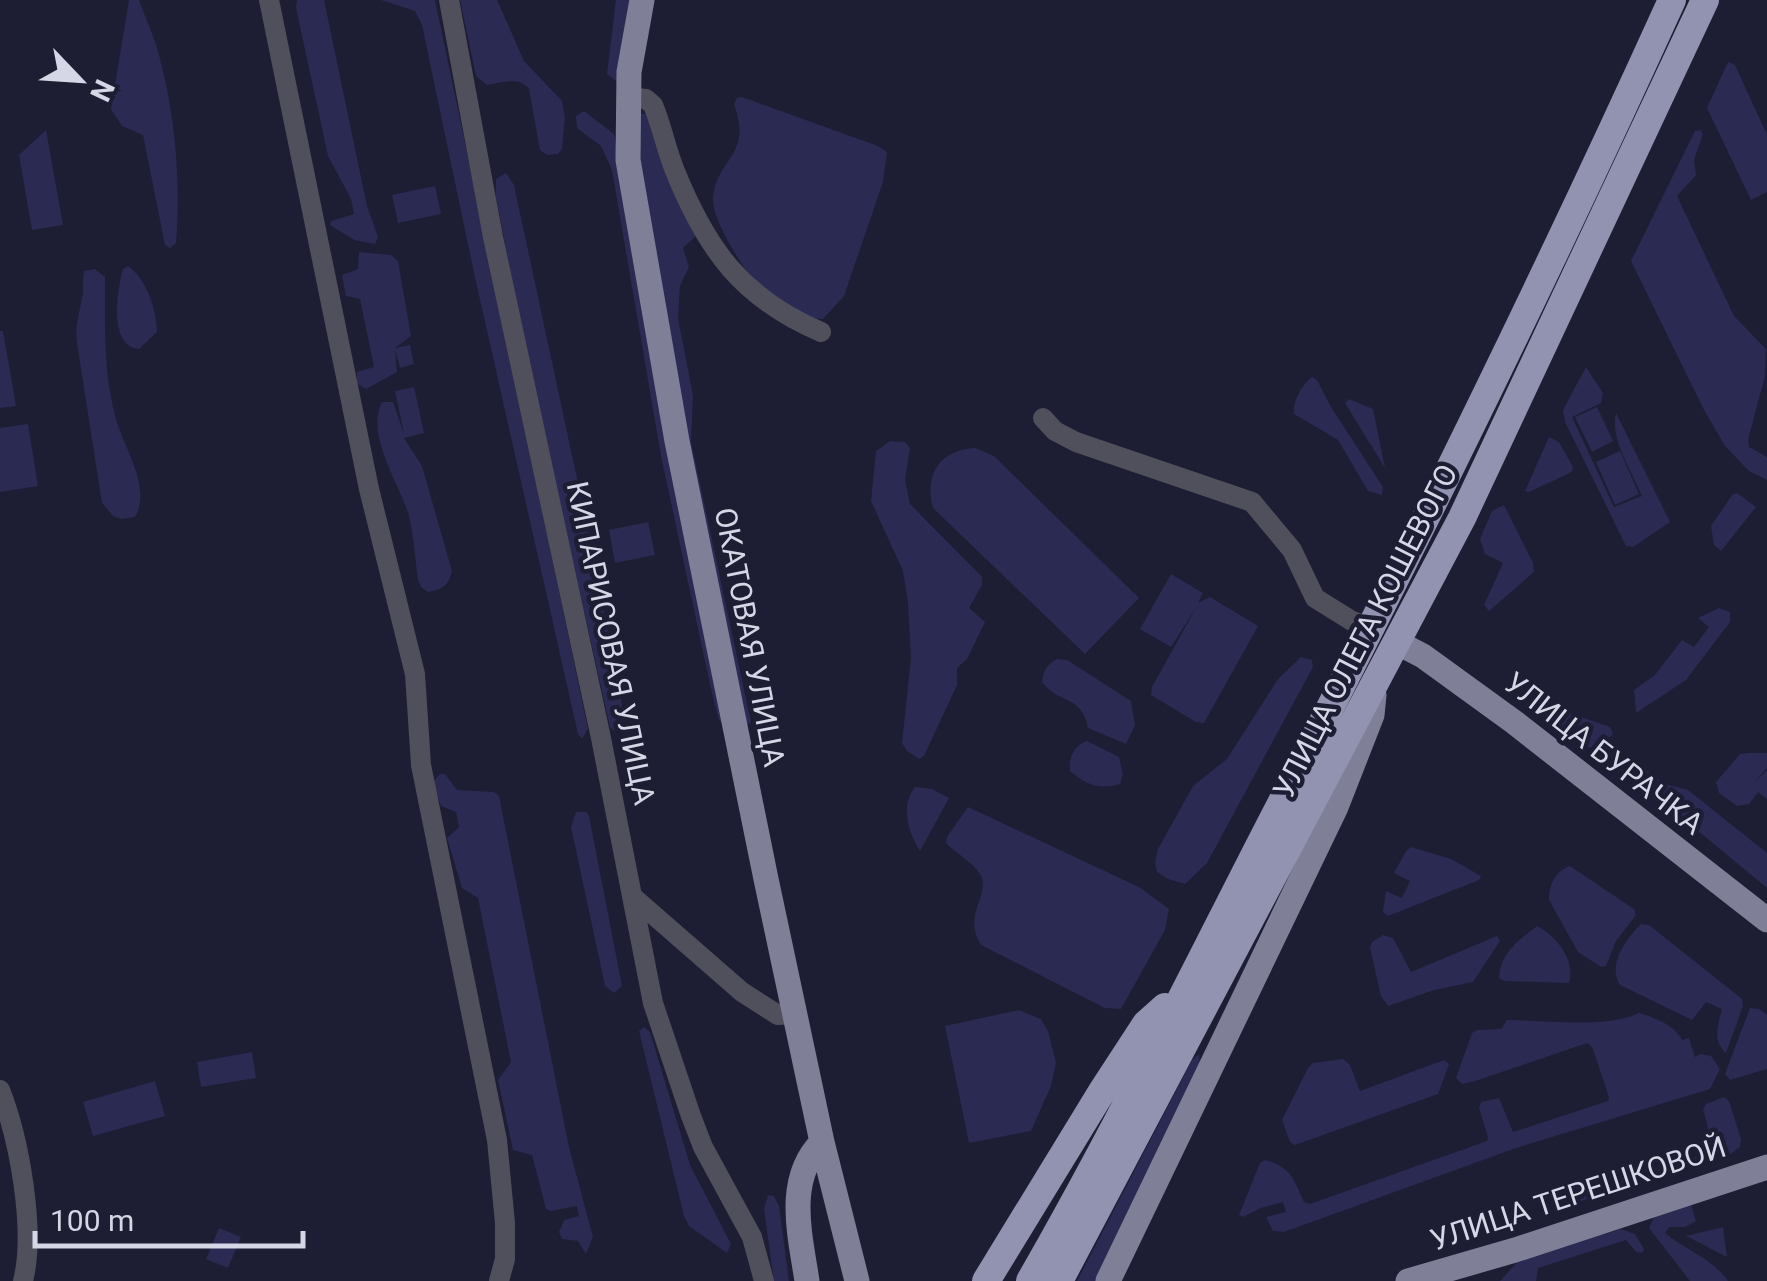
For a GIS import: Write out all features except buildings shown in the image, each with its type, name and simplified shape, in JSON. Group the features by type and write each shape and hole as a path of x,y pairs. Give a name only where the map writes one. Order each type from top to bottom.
{"highway":[{"name":"УЛИЦА ОЛЕГА КОШЕВОГО","path":"1030,1281 1372,628 1528,312 1672,0"},
{"name":"УЛИЦА ОЛЕГА КОШЕВОГО","path":"1059,1281 1462,518 1706,0"},
{"path":"986,1281 1146,1024 1158,1010 1180,1000"}],"main road":[{"name":"ОКАТОВАЯ УЛИЦА","path":"642,0 628,97 628,160 674,420 794,1014 857,1281"},
{"name":"УЛИЦА БУРАЧКА","path":"1398,643 1423,656 1514,722 1767,920"},
{"path":"1108,1281 1336,807 1372,715 1375,686"},
{"path":"806,1278 797,1200 800,1174 808,1156 822,1142"},
{"name":"УЛИЦА ТЕРЕШКОВОЙ","path":"1408,1281 1767,1167"},
{"path":"806,1278 809,1254 817,1241 834,1239 846,1245"}],"street":[{"path":"269,0 369,489 417,685 421,765 497,1140 505,1235 499,1281"},
{"name":"КИПАРИСОВАЯ УЛИЦА","path":"450,0 493,237 653,1003 703,1147 752,1237 764,1281"},
{"path":"628,97 646,98 653,105 676,174 705,232 739,281 787,318 820,332"},
{"path":"1044,418 1055,431 1076,442 1252,502 1292,550 1315,598 1352,621 1372,628"},
{"path":"633,897 742,992 778,1015 794,1014"},
{"path":"0,1090 9,1112 30,1233 23,1281"}],"shaded area":[{"path":"129,0 139,0 158,51 169,98 178,195 176,243 170,248 165,245 143,135 122,126 111,109"},
{"path":"297,0 324,0 367,206 378,237 375,244 354,240 330,225 331,221 354,214 351,199 328,156"},
{"path":"381,0 435,0 588,729 582,739 474,273 422,25 415,11"},
{"path":"460,0 497,0 524,61 562,101 565,117 562,149 558,154 547,155 540,150 525,85 510,81 487,85 476,76"},
{"path":"616,0 634,0 621,79 616,81 607,74"},
{"path":"1728,62 1735,65 1767,135 1767,192 1751,200 1707,108"},
{"path":"742,97 887,152 883,182 844,296 823,319 797,311 760,287 717,218 713,199 720,174 736,147 739,122 734,104"},
{"path":"584,111 614,134 724,726 711,689 661,456 612,170 601,146 577,128 576,116"},
{"path":"639,114 647,114 696,236 683,248 689,267 680,286 678,318 693,396 691,442 751,722 747,725 720,620 637,141"},
{"path":"46,130 63,225 32,230 19,155"},
{"path":"1695,131 1703,134 1694,160 1696,175 1677,196 1734,316 1766,349 1765,376 1748,440 1749,447 1767,457 1767,480 1749,471 1725,446 1631,261"},
{"path":"506,173 514,185 591,544 625,721 621,729 610,727 525,348 496,197 496,179"},
{"path":"435,186 441,214 398,223 392,195"},
{"path":"359,252 391,255 398,261 411,336 395,348 410,345 414,364 400,368 395,350 397,372 366,389 357,384 357,372 374,367 360,299 346,296 342,275 358,269"},
{"path":"128,266 145,286 156,323 157,332 139,349 129,346 123,338 117,316 123,269"},
{"path":"95,269 105,277 106,348 112,401 139,481 135,517 121,519 102,503 77,343 84,271"},
{"path":"0,331 16,406 0,408"},
{"path":"1586,367 1603,393 1601,403 1572,417 1614,507 1642,496 1619,444 1616,413 1670,522 1633,547 1626,546 1565,422 1563,410"},
{"path":"1312,377 1383,487 1382,495 1368,491 1338,440 1294,414 1298,394"},
{"path":"414,387 424,433 404,438 422,466 452,571 444,586 428,592 418,580 409,516 378,430 382,402 393,402 404,434 395,391"},
{"path":"1349,399 1373,409 1385,468 1345,403"},
{"path":"1597,407 1613,441 1592,452 1575,417"},
{"path":"28,424 38,486 0,492 0,428"},
{"path":"1549,437 1559,442 1572,472 1525,491"},
{"path":"890,441 905,442 910,448 905,480 910,504 982,577 982,585 969,608 985,622 967,659 957,668 957,685 924,756 919,759 902,743 911,658 903,571 871,501 876,451"},
{"path":"975,448 994,456 1139,598 1085,654 933,508 931,485 937,466 952,454"},
{"path":"1620,451 1639,494 1615,505 1596,462"},
{"path":"1737,493 1756,507 1721,551 1714,545 1711,526"},
{"path":"1504,505 1534,572 1489,611 1484,605 1503,563 1485,554 1480,539 1492,511"},
{"path":"648,522 655,555 615,563 609,530"},
{"path":"1171,574 1203,593 1198,603 1210,597 1258,626 1204,723 1151,695 1197,606 1171,647 1140,629"},
{"path":"1719,608 1730,612 1730,622 1686,680 1636,713 1634,690 1655,675 1682,640 1694,647 1709,627 1698,618"},
{"path":"1301,657 1312,660 1313,667 1207,863 1185,884 1168,879 1157,872 1158,849 1193,786 1227,759 1278,679"},
{"path":"1057,659 1067,660 1131,701 1135,725 1126,744 1088,728 1076,705 1042,682 1046,668"},
{"path":"1537,702 1610,727 1613,734 1599,748 1584,747 1530,708"},
{"path":"1087,741 1119,757 1123,774 1120,784 1093,785 1070,771 1073,753"},
{"path":"1767,753 1767,768 1754,783 1767,770 1767,799 1758,792 1749,804 1737,806 1719,793 1716,782 1740,754"},
{"path":"1624,758 1631,758 1665,784 1688,790 1767,853 1767,888 1621,767"},
{"path":"445,774 457,790 494,792 499,796 569,1147 593,1237 586,1254 578,1241 562,1239 559,1232 564,1220 579,1216 577,1206 546,1209 532,1155 513,1150 498,1080 511,1062 478,898 462,888 447,838 459,827 456,812 441,806 432,783"},
{"path":"915,787 932,789 949,798 920,851 907,819 910,794"},
{"path":"968,807 1139,887 1169,909 1165,930 1121,1009 1105,1008 981,945 974,924 982,891 981,876 946,843"},
{"path":"576,812 589,816 622,986 614,993 605,986 571,827"},
{"path":"1411,847 1451,859 1481,876 1388,916 1383,912 1386,891 1402,898 1410,881 1394,873"},
{"path":"1570,866 1634,909 1636,915 1616,941 1606,966 1601,967 1578,952 1549,900 1554,879"},
{"path":"1641,924 1649,925 1742,999 1726,1053 1718,1038 1722,1009 1706,1002 1692,1020 1620,985 1617,961"},
{"path":"1537,926 1563,950 1570,966 1569,983 1499,978 1507,954"},
{"path":"1383,935 1393,938 1411,972 1497,936 1500,941 1473,982 1388,1006 1381,996 1370,947"},
{"path":"1750,1008 1767,1015 1767,1069 1730,1080 1725,1074"},
{"path":"1019,1010 1041,1019 1048,1031 1056,1063 1051,1086 1031,1131 969,1143 945,1026"},
{"path":"1639,1013 1670,1026 1682,1040 1689,1038 1695,1057 1711,1056 1720,1069 1710,1089 1516,1148 1284,1232 1273,1231 1266,1217 1286,1212 1283,1202 1243,1217 1239,1215 1260,1163 1265,1160 1286,1170 1304,1202 1310,1204 1487,1141 1481,1102 1499,1098 1513,1132 1608,1101 1592,1047 1587,1043 1475,1081 1462,1084 1456,1078 1472,1033 1477,1030 1501,1029 1507,1020 1592,1022"},
{"path":"644,1027 650,1032 690,1165 731,1244 727,1253 689,1226 684,1216 639,1031"},
{"path":"252,1052 256,1078 201,1087 197,1062"},
{"path":"1199,1054 1200,1064 1101,1281 1077,1281 1192,1060"},
{"path":"1343,1059 1350,1065 1360,1091 1444,1060 1449,1064 1438,1094 1295,1145 1290,1142 1282,1120 1308,1068 1313,1063"},
{"path":"155,1081 165,1116 93,1136 83,1102"},
{"path":"1724,1097 1729,1101 1741,1139 1740,1147 1731,1154 1562,1207 1586,1177 1623,1182 1714,1151 1703,1109"},
{"path":"768,1195 774,1196 779,1206 789,1281 774,1281 764,1209"},
{"path":"1691,1205 1696,1221 1685,1227 1669,1227 1665,1233 1707,1261 1728,1281 1690,1281 1649,1228 1654,1217"},
{"path":"1723,1227 1727,1257 1686,1236"},
{"path":"219,1228 241,1237 228,1268 206,1259"},
{"path":"1621,1229 1635,1234 1644,1249 1642,1253 1636,1252 1626,1240 1538,1268 1536,1281 1500,1281 1521,1258"}]}
